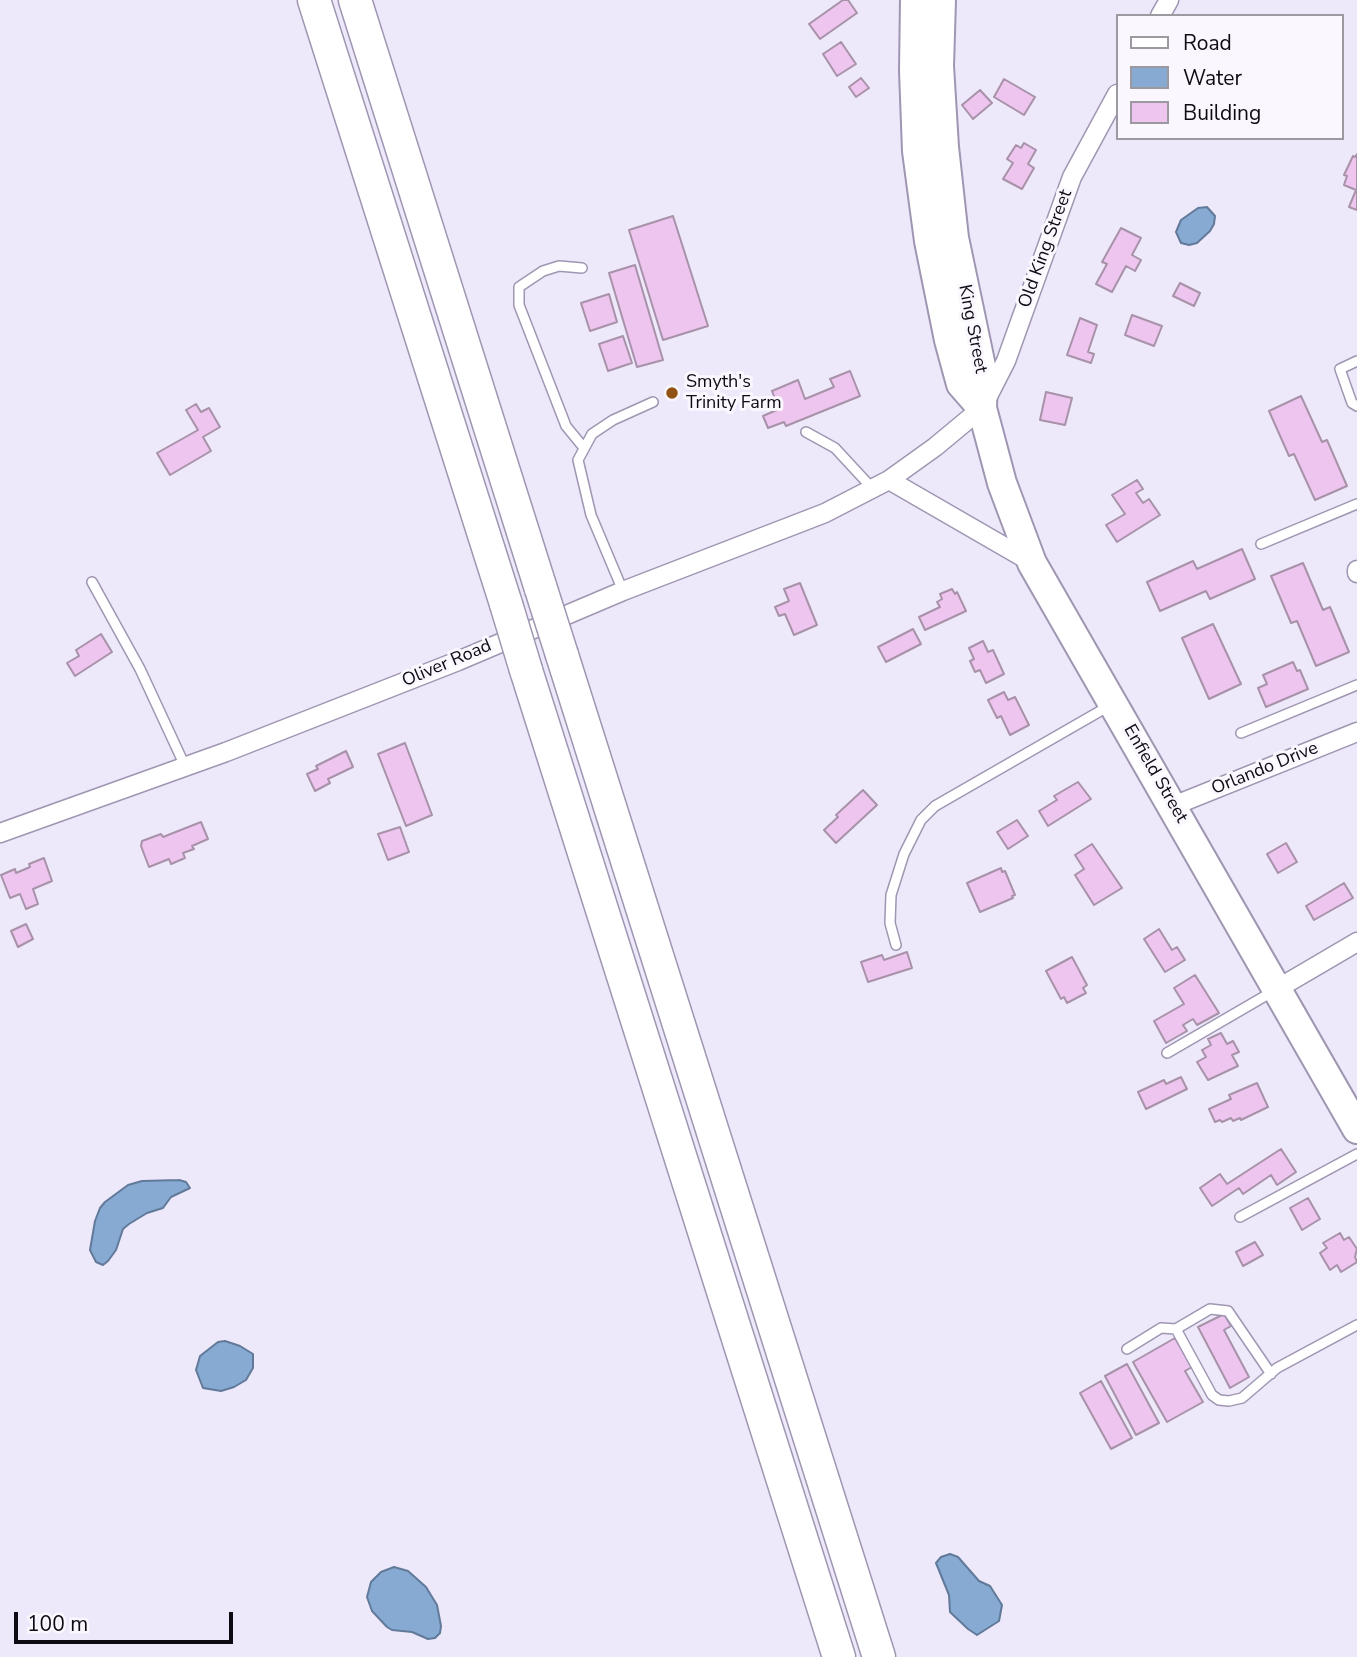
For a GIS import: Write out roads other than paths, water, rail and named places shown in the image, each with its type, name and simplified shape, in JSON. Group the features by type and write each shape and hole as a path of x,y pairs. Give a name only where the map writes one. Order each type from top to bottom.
{"highway":[{"path":"314,0 839,1657"},
{"path":"355,0 879,1657"}],"main road":[{"name":"King Street","path":"928,7 939,66 944,147 942,239 983,376 982,408"},
{"name":"Enfield Street","path":"982,408 1002,483 1032,563 1356,1125"}],"street":[{"name":"Old King Street","path":"982,408 1006,361 1073,177 1116,96"},
{"name":"Oliver Road","path":"0,833 186,766 458,661 623,591 825,513 881,484 934,447 982,408"},
{"path":"881,484 1032,563"},
{"name":"Orlando Drive","path":"1173,806 1357,732"},
{"path":"1277,989 1357,942"}],"lane":[{"path":"582,268 559,265 543,271 519,287 519,305 545,378 566,426 584,448"},
{"path":"1357,361 1340,369 1352,403 1357,406"},
{"path":"623,591 591,515 578,460 592,434 613,420 653,402"},
{"path":"806,432 835,448 881,484"},
{"path":"1261,544 1357,505"},
{"path":"92,582 140,669 186,766"},
{"path":"1241,733 1357,685"},
{"path":"896,945 890,923 891,895 904,853 921,820 936,806 1114,704"},
{"path":"1167,1053 1277,989"},
{"path":"1240,1217 1357,1154"},
{"path":"1127,1349 1161,1328 1176,1329 1210,1309 1228,1311 1271,1374"},
{"path":"1176,1329 1203,1383 1219,1400 1242,1398 1296,1357 1357,1325"}],"water":[{"path":"1207,207 1215,216 1210,231 1197,243 1181,243 1176,232 1181,220 1198,208"},
{"path":"142,1181 186,1182 190,1188 171,1197 163,1208 147,1213 129,1224 123,1229 116,1250 108,1261 103,1265 96,1262 90,1250 95,1221 105,1202 128,1185"},
{"path":"225,1341 253,1354 253,1368 246,1380 234,1387 221,1391 203,1388 196,1370 200,1356 218,1342"},
{"path":"950,1554 958,1557 979,1581 990,1586 1002,1605 999,1621 977,1635 950,1612 949,1595 936,1563 941,1557"},
{"path":"394,1567 408,1571 426,1587 437,1605 441,1626 440,1633 435,1638 428,1639 412,1632 392,1630 372,1611 367,1597 371,1582 381,1572"}],"place":[{"name":"Smyth's Trinity Farm","path":"672,393"}]}
